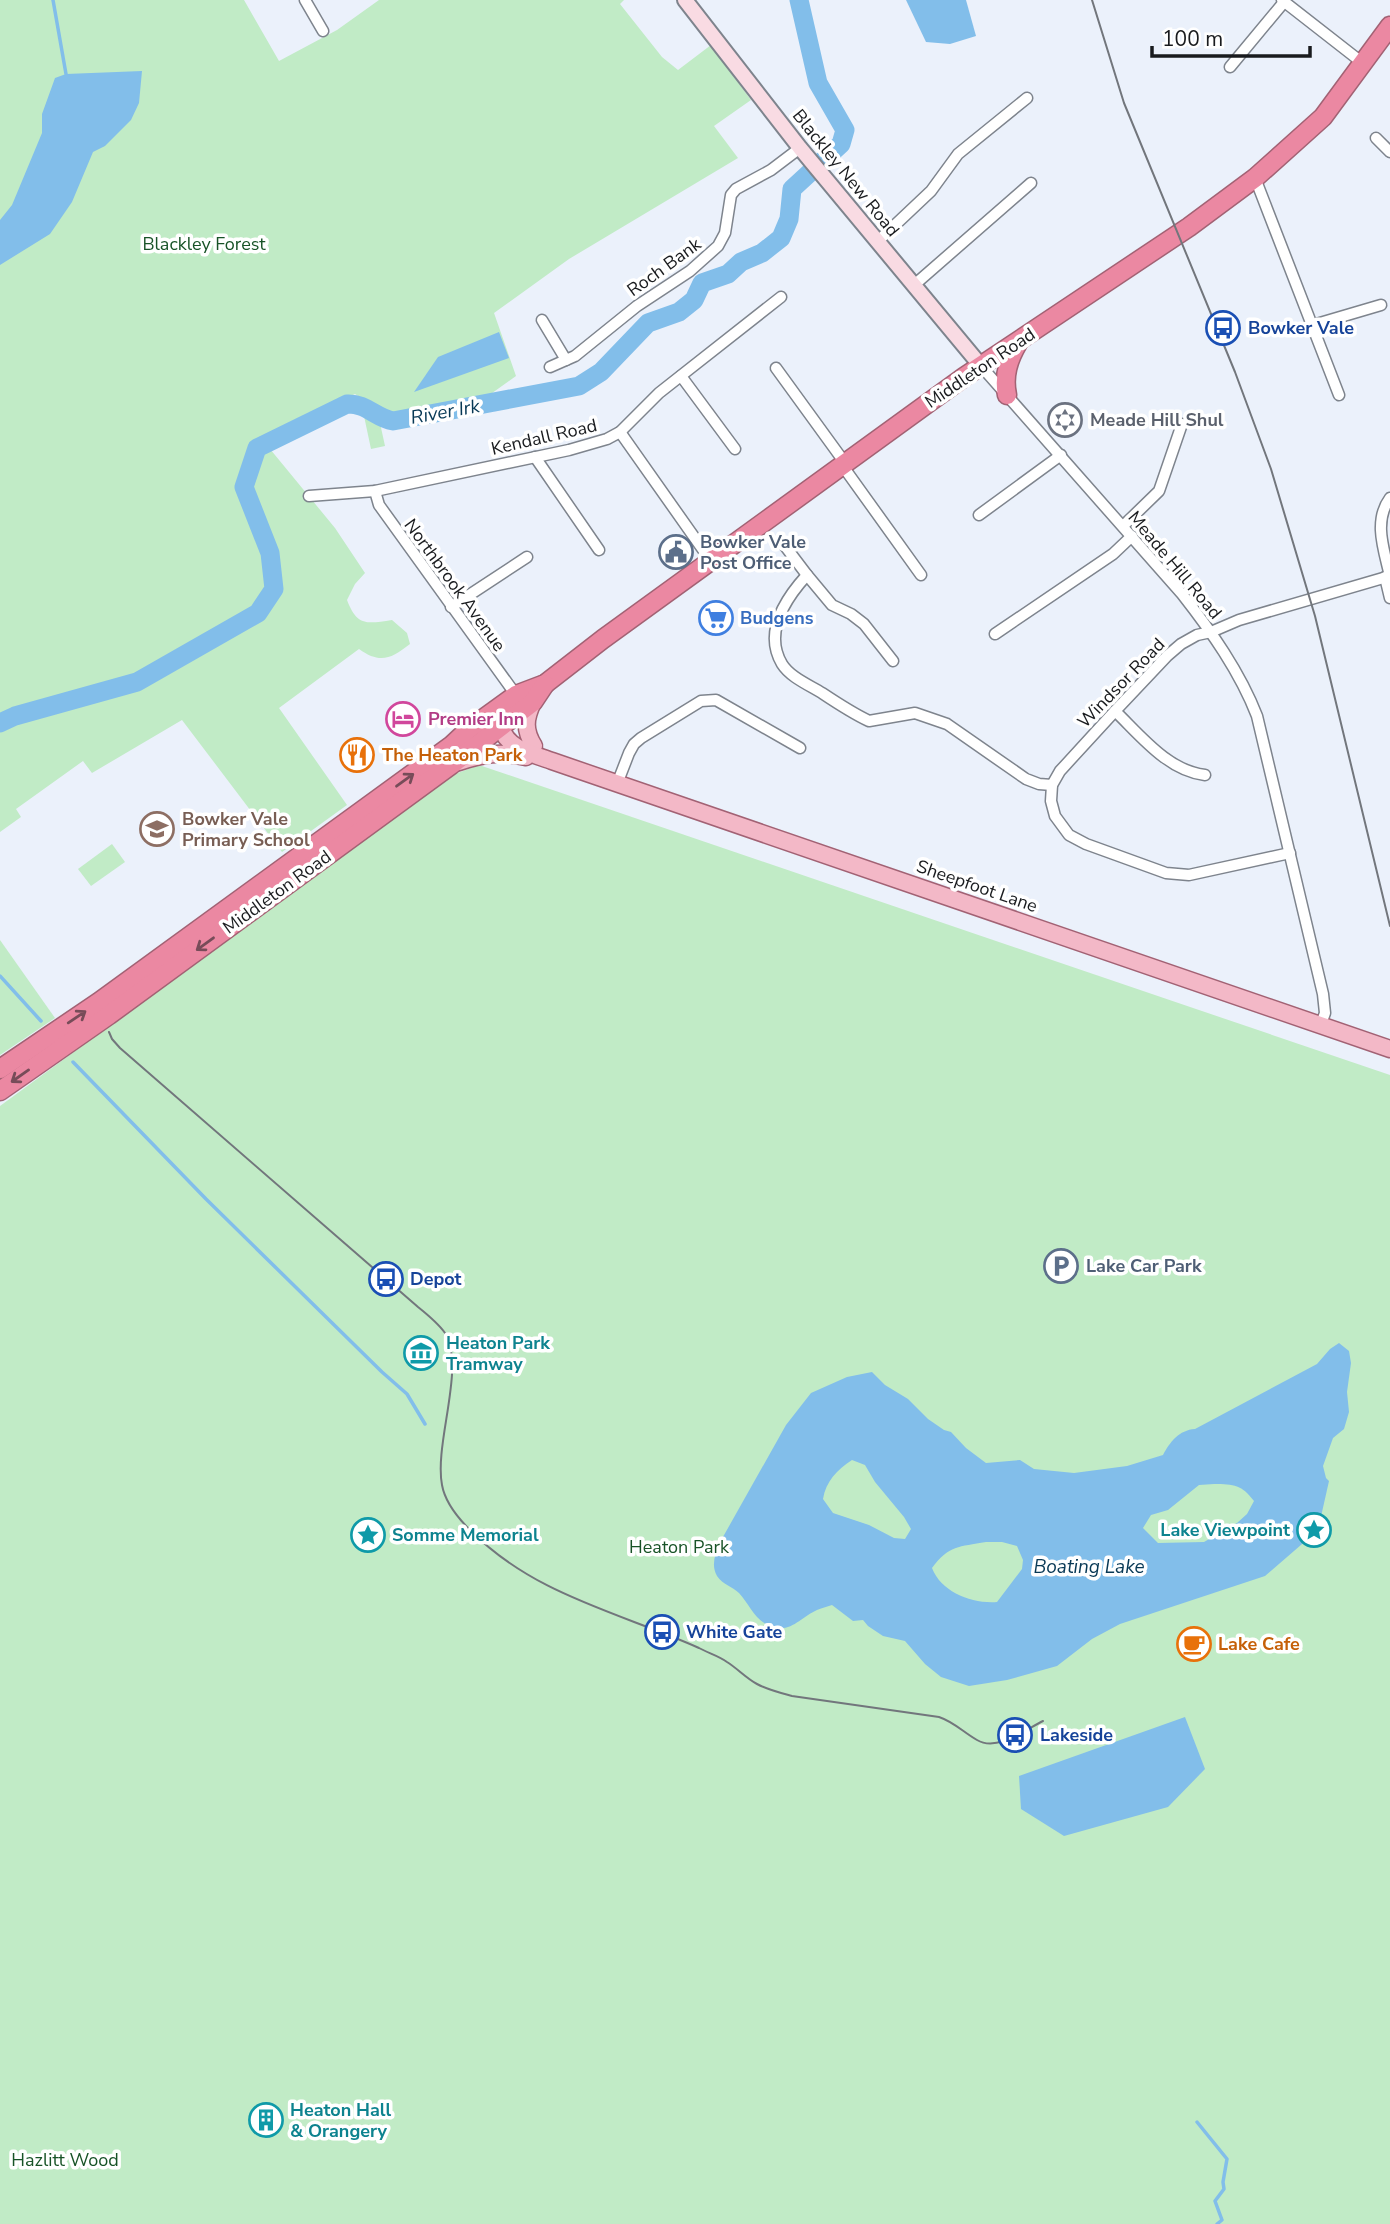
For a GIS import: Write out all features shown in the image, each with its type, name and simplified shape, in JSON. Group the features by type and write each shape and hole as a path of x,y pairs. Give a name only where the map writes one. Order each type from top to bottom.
{"highway":[{"name":"Middleton Road","path":"0,1069 99,1002 453,745 469,729 509,700 545,684 843,464 981,366 1189,227 1255,178 1323,117 1390,26"},
{"path":"1007,396 1006,372 1017,342"},
{"name":"Middleton Road","path":"0,1091 109,1015 451,765 533,702 545,684"},
{"path":"453,745 467,741 489,727 501,727 509,700"},
{"path":"357,814 379,818"}],"main road":[{"path":"533,702 526,724 527,733 534,746"},
{"name":"Sheepfoot Lane","path":"501,727 514,732 552,761"},
{"name":"Sheepfoot Lane","path":"501,727 503,735 512,744 552,761 1390,1049"},
{"name":"Sheepfoot Lane","path":"451,765 472,757 503,752 552,761"}],"street":[{"path":"305,0 323,31"},
{"name":"Blackley New Road","path":"685,0 805,153 981,366"},
{"path":"1230,67 1283,1 1364,64"},
{"path":"877,242 931,191 958,154 1027,98"},
{"path":"1376,138 1390,152"},
{"name":"Roch Bank","path":"550,368 575,356 636,306 690,271 718,246 725,233 732,195 736,189 805,153"},
{"path":"1255,178 1339,395"},
{"path":"913,286 1031,184"},
{"name":"Kendall Road","path":"309,496 375,491 594,443 620,432 659,393 781,297"},
{"path":"1313,325 1381,305"},
{"path":"542,320 566,360"},
{"name":"Meade Hill Road","path":"981,366 1182,594 1211,632 1247,693 1256,716 1323,994 1325,1013 1321,1024"},
{"path":"776,368 921,575"},
{"path":"681,376 735,449"},
{"path":"1124,526 1159,491 1182,424"},
{"path":"620,432 711,561"},
{"path":"979,514 1061,454"},
{"path":"535,457 599,550"},
{"name":"Northbrook Avenue","path":"375,491 379,505 451,607 509,700"},
{"path":"1390,498 1381,513 1381,534 1390,598"},
{"path":"995,634 1113,554 1132,536"},
{"path":"785,546 832,605 864,624 893,661"},
{"path":"451,607 527,557"},
{"path":"807,575 788,598 776,628 782,664 793,675 869,721 915,713 947,724 1026,779 1052,785 1051,801 1055,816 1069,835 1086,845 1166,873 1189,875 1290,853"},
{"name":"Windsor Road","path":"1052,785 1060,771 1181,644 1197,635 1239,620 1388,576"},
{"path":"617,783 634,744 694,705 710,699 800,748"},
{"path":"1115,711 1171,762 1195,774 1205,775"}],"green space":[{"name":"Blackley Forest","path":"0,0 244,0 279,61 337,30 379,0 624,0 620,4 662,57 678,70 711,45 751,100 714,126 738,158 569,259 494,313 516,376 488,396 388,415 355,394 261,438 335,528 365,573 355,584 347,600 355,615 369,622 392,620 407,633 410,644 385,658 373,657 359,649 279,708 347,805 282,852 182,720 92,773 83,761 16,809 21,817 0,832"},
{"path":"364,416 380,423 385,446 371,449"},
{"name":"Heaton Park","path":"479,765 1390,1075 1390,2224 0,2224 0,1106 437,786 455,774"},
{"path":"112,844 125,862 91,886 78,869"},
{"path":"0,940 55,1018 0,1055"}],"water":[{"path":"906,0 966,0 976,36 950,44 926,42"},
{"path":"142,71 139,103 131,120 105,146 93,152 72,202 50,234 0,265 0,220 12,205 42,133 42,114 55,78 66,74"},
{"path":"499,332 509,358 414,392 438,357"},
{"name":"Boating Lake","path":"1339,1343 1349,1351 1349,1412 1344,1429 1333,1438 1323,1466 1329,1481 1320,1521 1309,1538 1265,1576 1120,1624 1092,1639 1057,1666 1007,1680 969,1686 941,1677 925,1664 905,1641 883,1636 863,1620 853,1621 832,1605 817,1610 788,1627 778,1628 765,1624 739,1593 722,1581 715,1572 714,1560 719,1544 786,1425 811,1393 847,1377 872,1372 885,1385 908,1399 928,1419 951,1432 986,1463 1020,1460 1034,1469 1074,1473 1127,1466 1163,1455 1180,1434 1195,1429 1317,1364","holes":["852,1460 865,1465 875,1482 904,1517 911,1529 905,1539 894,1538 869,1525 833,1513 823,1499 833,1476","1199,1485 1237,1486 1254,1501 1247,1514 1237,1523 1204,1542 1158,1543 1143,1528 1151,1515 1168,1510","986,1542 1017,1546 1023,1560 1022,1569 997,1602 978,1601 958,1595 942,1584 936,1576 932,1568 938,1560 949,1551"]},
{"path":"1185,1717 1205,1769 1168,1807 1064,1836 1021,1809 1019,1776"}],"waterway":[{"path":"53,0 66,74"},
{"name":"River Irk","path":"0,723 15,716 137,682 258,613 274,589 270,553 244,487 257,448 347,404 360,406 393,421 579,386 601,372 648,323 679,312 694,300 702,283 728,274 741,262 762,253 781,238 789,219 792,189 841,144 845,130 818,83 799,0"},
{"path":"0,976 41,1021"},
{"path":"73,1062 206,1199 407,1394 425,1424"},
{"path":"1197,2122 1227,2159 1224,2189 1215,2201 1222,2220 1217,2224"}],"tram line":[{"path":"1092,0 1124,103 1235,372 1271,469 1315,616 1390,926"},
{"path":"109,1032 120,1048 429,1316 445,1333 451,1348 452,1365 442,1448 442,1485 446,1498 457,1515 495,1552 521,1571 549,1586 717,1656 753,1682 774,1691 792,1696 939,1717 985,1743 1002,1742 1043,1721"}],"place":[{"name":"Bowker Vale","path":"1223,328"},
{"name":"Meade Hill Shul","path":"1065,420"},
{"name":"Bowker Vale Post Office","path":"676,552"},
{"name":"Budgens","path":"716,618"},
{"name":"Premier Inn","path":"403,719"},
{"name":"The Heaton Park","path":"357,755"},
{"name":"Bowker Vale Primary School","path":"157,829"},
{"name":"Lake Car Park","path":"1061,1266"},
{"name":"Depot","path":"386,1279"},
{"name":"Heaton Park Tramway","path":"421,1353"},
{"name":"Lake Viewpoint","path":"1314,1530"},
{"name":"Somme Memorial","path":"368,1535"},
{"name":"White Gate","path":"662,1632"},
{"name":"Lake Cafe","path":"1194,1644"},
{"name":"Lakeside","path":"1015,1735"},
{"name":"Heaton Hall & Orangery","path":"266,2120"}],"park label":[{"name":"Hazlitt Wood","path":"65,2160"}]}
